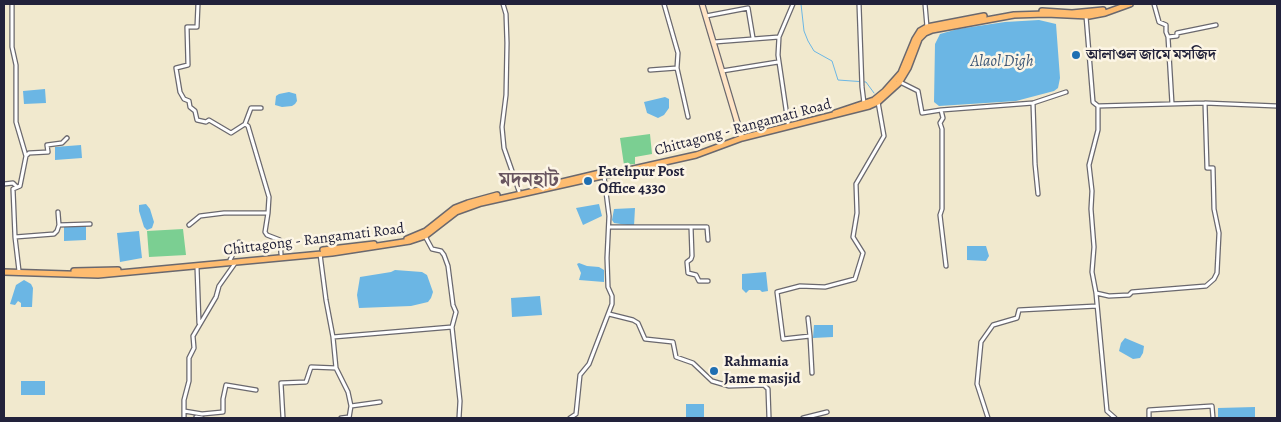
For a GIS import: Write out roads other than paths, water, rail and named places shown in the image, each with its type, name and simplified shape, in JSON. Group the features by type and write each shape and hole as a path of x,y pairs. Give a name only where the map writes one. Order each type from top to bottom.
{"highway":[{"path":"927,26 992,14 1052,10 1072,13 1086,12 1103,10 1120,4"},
{"name":"Chittagong - Rangamati Road","path":"4,271 98,275 362,250 410,241 425,236 464,208 499,198 696,155 742,138 843,114 878,102 900,81 908,68 919,39 927,32 980,20 1014,15 1086,16 1105,13 1130,4"},
{"name":"Chittagong - Rangamati Road","path":"4,271 104,271 347,248 410,238 426,231 455,208 482,199 694,154 741,135 822,116 874,100 902,73 915,39 920,31 927,26"}],"main road":[{"path":"702,4 741,135"}],"street":[{"path":"12,4 12,47 16,65 16,122 26,156 20,186 13,190 14,237 19,271"},
{"path":"198,4 197,27 187,28 188,64 176,68 180,92 184,99 189,101 190,107 195,111 197,120 206,122 209,120 231,133 244,124 251,108 261,108"},
{"path":"504,4 507,43 506,95 502,127 504,148 519,191"},
{"path":"664,4 678,53 677,68 688,117"},
{"path":"788,123 778,62 779,37 793,4"},
{"path":"859,4 861,76 864,104"},
{"path":"924,4 927,26"},
{"path":"1154,4 1159,22 1166,25 1172,104"},
{"path":"706,16 748,8 753,38"},
{"path":"1086,16 1092,102 1098,106 1205,103 1277,106"},
{"path":"1168,37 1177,36 1177,32 1216,25"},
{"path":"714,42 779,37"},
{"path":"721,71 778,62"},
{"path":"650,70 677,68"},
{"path":"900,81 918,90 922,113 1033,103 1066,92"},
{"path":"810,336 783,339 777,292 800,286 825,287 855,279 863,253 853,237 857,213 856,184 884,136 878,102"},
{"path":"1033,103 1038,194"},
{"path":"1096,293 1109,296 1129,295 1132,292 1206,286 1214,279 1217,273 1219,233 1214,209 1213,168 1207,168 1205,103"},
{"path":"1098,106 1098,130 1089,164 1094,247 1092,272 1096,293 1107,411 1115,418"},
{"path":"941,110 942,209 940,215 946,266"},
{"path":"244,124 248,126 267,192 268,213 265,232 267,235 280,240 281,254"},
{"path":"26,156 29,153 48,152 48,145 62,143 67,138"},
{"path":"570,418 576,414 580,375 589,364 612,304 608,278 609,227 604,176"},
{"path":"4,184 12,183 17,187"},
{"path":"14,237 54,234 59,225 58,212"},
{"path":"189,225 200,216 224,213 268,213"},
{"path":"59,225 90,224"},
{"path":"609,227 707,227 708,240"},
{"path":"691,227 692,256 687,262 688,273 696,275 699,281 708,280"},
{"path":"425,236 432,249 441,251 446,260 453,305 456,312 452,327 460,401 459,418"},
{"path":"230,260 239,242"},
{"path":"320,254 336,368 348,392 351,406 349,418 341,418"},
{"path":"184,418 184,400 189,382 189,358 194,348 193,336 216,297 218,286 237,262"},
{"path":"196,267 200,324"},
{"path":"988,418 977,384 981,342 993,325 1017,318 1019,310 1097,306"},
{"path":"609,314 638,323 645,339 673,342 676,357 693,363 712,381 729,386 764,385 768,389 770,418"},
{"path":"808,318 812,373"},
{"path":"333,338 452,327"},
{"path":"283,418 281,383 306,382 311,367 336,368"},
{"path":"184,411 202,414 223,412 226,385 256,390"},
{"path":"351,406 380,402"},
{"path":"1149,418 1149,410 1212,406 1213,418"},
{"path":"803,418 827,412"},
{"path":"196,418 202,418"}],"water":[{"name":"Alaol Digh","path":"1039,20 1056,24 1060,78 1058,88 1054,91 1016,101 939,106 934,102 935,44 940,34 958,29 1005,22"},
{"path":"45,89 46,103 24,104 23,91"},
{"path":"289,92 296,94 297,101 295,104 282,107 275,105 276,96"},
{"path":"665,97 669,99 669,108 664,115 658,118 647,113 644,102"},
{"path":"81,145 82,158 55,160 55,147"},
{"path":"146,204 150,209 154,222 152,228 147,230 144,227 139,211 139,205"},
{"path":"599,204 602,216 583,225 576,208"},
{"path":"635,208 634,226 614,223 612,220 614,209"},
{"path":"64,226 86,226 86,240 64,241"},
{"path":"139,231 142,258 120,262 117,233"},
{"path":"967,246 986,246 989,256 986,261 967,260"},
{"path":"577,264 599,267 604,270 604,282 579,280 581,273"},
{"path":"395,270 422,272 427,275 433,292 428,302 411,306 359,308 357,295 360,277"},
{"path":"766,272 768,291 749,290 746,293 742,289 742,274"},
{"path":"24,280 31,284 33,288 32,307 21,307 21,303 18,301 15,305 10,304 16,285"},
{"path":"540,296 542,315 512,317 511,298"},
{"path":"814,325 833,325 833,337 813,338"},
{"path":"1125,338 1144,346 1140,358 1133,359 1119,351 1121,343"},
{"path":"21,381 45,381 45,395 21,395"},
{"path":"686,404 704,404 704,418 686,418"},
{"path":"1255,407 1255,418 1218,418 1218,408"}],"waterway":[{"path":"801,4 804,31 814,51 832,61 838,80 866,82 874,93"}],"place":[{"name":"আলাওল জামে মসজিদ","path":"1076,55"},
{"name":"Fatehpur Post Office 4330","path":"588,181"},
{"name":"Rahmania Jame masjid","path":"714,371"}],"district":[{"name":"মদনহাট","path":"529,181"}]}
